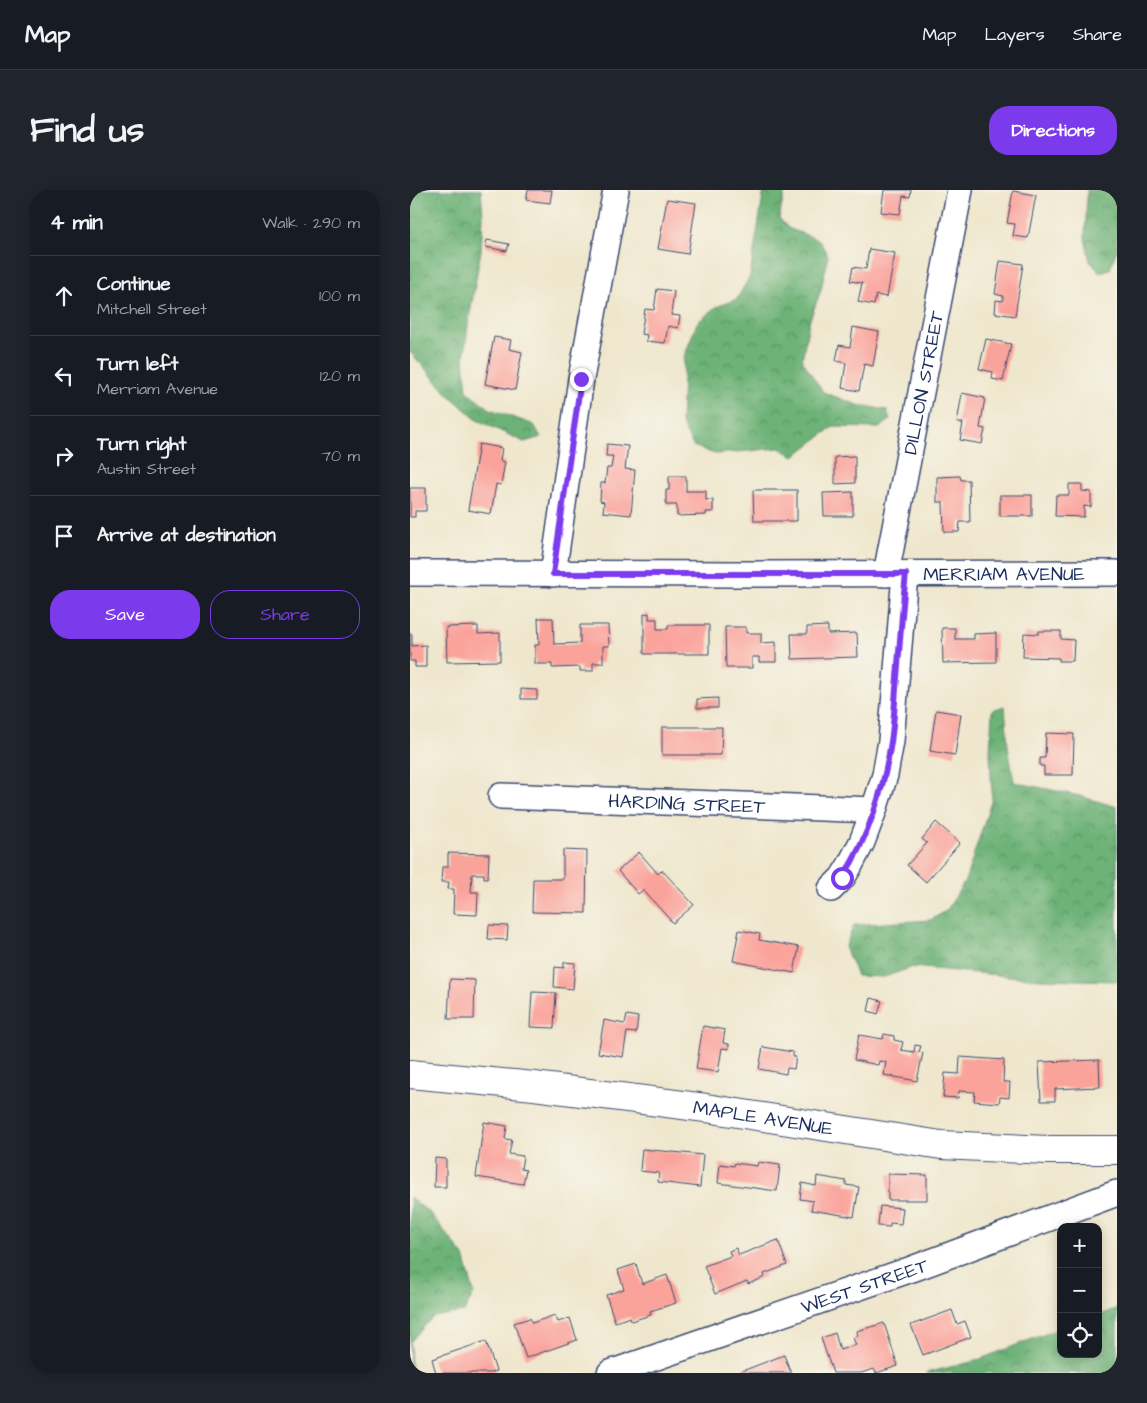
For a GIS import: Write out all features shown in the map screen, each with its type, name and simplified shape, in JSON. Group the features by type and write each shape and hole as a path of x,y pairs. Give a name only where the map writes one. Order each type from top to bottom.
{"main road":[{"name":"MAPLE AVENUE","path":"410,1074 534,1086 706,1108 941,1145 1048,1150 1117,1150"}],"street":[{"path":"553,574 581,379 616,190"},
{"name":"DILLON STREET","path":"831,888 842,878 862,842 885,776 891,741 896,574 960,190"},
{"name":"MERRIAM AVENUE","path":"410,573 1117,574"},
{"name":"HARDING STREET","path":"501,796 874,810"},
{"name":"WEST STREET","path":"610,1373 903,1272 1117,1193"}],"green space":[{"path":"410,190 481,190 483,216 481,250 464,358 467,391 490,409 534,425 541,437 524,442 477,420 449,395 410,352"},
{"path":"764,190 785,190 779,218 788,228 819,240 828,256 821,290 809,322 802,360 823,392 858,405 887,410 890,420 879,428 833,427 794,456 779,448 715,454 693,446 681,422 684,357 697,323 716,307 737,299 750,276"},
{"path":"1087,190 1115,190 1117,249 1110,269 1099,272 1090,261 1085,239"},
{"path":"1005,706 1008,746 1014,782 1080,796 1117,807 1117,981 1041,979 913,967 884,977 857,976 845,947 854,925 931,920 947,910 965,881 992,799 990,753 992,710"},
{"path":"410,1197 431,1214 464,1256 474,1293 464,1312 433,1317 410,1342"},
{"path":"1117,1308 1117,1373 926,1373 975,1361 1057,1330 1057,1358 1102,1358 1102,1314"}],"building":[{"path":"528,190 552,190 550,203 526,200"},
{"path":"884,190 911,190 910,197 903,196 900,214 881,212"},
{"path":"1013,191 1036,195 1028,238 1013,236 1015,224 1007,223"},
{"path":"667,199 696,203 688,254 658,249"},
{"path":"487,240 509,244 507,251 485,247"},
{"path":"869,249 895,253 887,297 876,295 874,305 858,302 862,283 850,281 853,267 866,269"},
{"path":"1000,261 1023,264 1015,316 995,313 996,300 1003,301 1003,296 995,294"},
{"path":"657,289 674,291 671,315 680,316 678,328 668,326 665,343 646,341 647,335 641,334 645,309 654,310"},
{"path":"853,327 879,332 873,366 864,364 859,391 842,388 846,363 836,361 839,345 850,347"},
{"path":"494,337 511,340 509,349 522,352 515,390 485,384"},
{"path":"986,339 1011,344 1003,381 992,379 993,372 979,369"},
{"path":"962,393 985,398 980,428 985,429 982,444 960,440 963,423 957,423"},
{"path":"479,444 502,448 500,461 505,462 501,485 496,484 491,514 468,510"},
{"path":"607,444 628,446 625,469 635,470 631,515 603,512 604,502 600,501 601,483 605,483 607,468 611,468 613,456 606,456"},
{"path":"855,456 855,483 835,484 835,457"},
{"path":"669,476 686,476 686,491 706,491 706,500 713,500 713,512 706,512 706,515 677,516 677,505 666,505 666,490 669,490"},
{"path":"960,476 961,480 969,480 970,522 960,522 959,532 944,532 943,502 937,502 937,477"},
{"path":"1069,484 1082,484 1082,491 1091,492 1091,507 1084,506 1084,517 1055,516 1056,495 1069,495"},
{"path":"410,488 426,488 426,511 415,511 415,517 410,517"},
{"path":"753,490 797,490 797,521 754,521"},
{"path":"853,492 853,516 824,516 823,493"},
{"path":"1000,495 1032,495 1032,516 1000,516"},
{"path":"649,613 649,619 657,619 657,629 668,629 668,625 709,625 709,654 644,654 644,614"},
{"path":"538,618 553,618 554,644 580,643 580,625 608,625 609,646 603,646 603,663 593,663 593,671 580,671 580,667 552,668 552,664 535,664 535,645 539,645"},
{"path":"478,626 478,634 500,633 500,661 447,662 446,627"},
{"path":"828,626 828,634 857,633 858,657 792,659 791,634 807,634 807,627"},
{"path":"725,627 746,627 746,633 761,633 761,643 776,642 776,662 759,662 759,657 752,657 752,668 726,668"},
{"path":"942,628 955,628 955,639 974,639 974,634 996,633 996,662 943,663"},
{"path":"1039,631 1061,631 1061,639 1074,640 1073,661 1059,661 1059,658 1023,657 1024,633 1039,634"},
{"path":"410,634 412,634 412,646 426,645 426,667 415,667 415,661 410,661"},
{"path":"521,689 537,690 537,699 521,699"},
{"path":"718,698 718,708 697,708 697,699"},
{"path":"936,710 961,714 955,755 930,751"},
{"path":"662,727 722,727 721,755 662,755"},
{"path":"1046,733 1074,734 1073,775 1044,775 1044,766 1040,766 1040,758 1045,758"},
{"path":"936,822 960,843 926,882 907,865 927,843 922,839"},
{"path":"563,850 587,851 586,913 532,912 533,879 563,879"},
{"path":"639,852 658,874 662,870 694,905 673,923 643,890 638,894 618,871"},
{"path":"448,853 489,854 488,878 484,878 484,874 472,874 471,892 478,892 477,915 453,914 454,889 448,889 449,882 441,882 442,867 448,867"},
{"path":"489,925 508,926 507,940 488,939"},
{"path":"739,930 760,934 759,940 799,947 794,973 733,961"},
{"path":"564,962 575,963 573,989 554,987 555,967 564,968"},
{"path":"450,979 475,980 474,1019 448,1019"},
{"path":"532,992 556,993 554,1028 530,1027"},
{"path":"871,998 882,1001 878,1014 868,1011"},
{"path":"627,1015 638,1017 636,1033 627,1032 623,1057 598,1053 604,1020 625,1024"},
{"path":"703,1026 725,1030 723,1043 729,1044 729,1049 722,1048 718,1072 696,1069"},
{"path":"884,1034 894,1036 894,1040 903,1042 901,1050 914,1052 915,1045 921,1046 919,1052 923,1053 917,1081 884,1075 886,1062 879,1061 878,1065 854,1060 859,1035 883,1039"},
{"path":"763,1047 793,1052 793,1057 796,1057 794,1069 787,1068 786,1074 759,1069"},
{"path":"960,1057 1004,1060 1003,1082 1010,1082 1009,1098 1000,1097 999,1103 974,1101 975,1092 959,1091 958,1098 943,1097 945,1073 959,1074"},
{"path":"1099,1060 1100,1087 1055,1089 1055,1101 1041,1101 1039,1062"},
{"path":"484,1122 507,1126 505,1139 512,1140 509,1154 523,1156 521,1169 526,1170 523,1184 476,1177"},
{"path":"642,1149 703,1155 700,1187 658,1182 659,1173 640,1171"},
{"path":"435,1158 446,1159 446,1187 434,1187"},
{"path":"758,1162 780,1165 777,1191 718,1183 720,1164 734,1166 735,1163 757,1166"},
{"path":"888,1174 927,1175 927,1200 888,1200"},
{"path":"817,1176 846,1181 846,1185 859,1187 854,1217 811,1210 813,1201 800,1199 802,1183 816,1186"},
{"path":"880,1206 903,1208 901,1224 890,1223 890,1227 878,1226"},
{"path":"778,1240 787,1265 764,1274 765,1277 748,1284 747,1281 715,1294 704,1266 731,1256 729,1251 736,1248 739,1255"},
{"path":"636,1264 642,1284 667,1275 676,1303 650,1311 651,1315 631,1321 630,1317 615,1322 606,1295 624,1289 618,1270"},
{"path":"952,1310 957,1324 965,1321 971,1337 923,1355 911,1325"},
{"path":"555,1315 558,1322 570,1318 577,1340 526,1358 514,1323 530,1318 532,1323"},
{"path":"884,1323 898,1366 876,1373 874,1369 861,1373 833,1373 821,1338 835,1333 840,1350 856,1345 853,1338 858,1336 857,1331"},
{"path":"486,1341 496,1371 490,1373 436,1373 432,1359"},
{"path":"784,1355 791,1373 737,1373"}],"route":[{"path":"581,379 553,574 906,574 891,741 885,776 862,842 842,878"}]}
